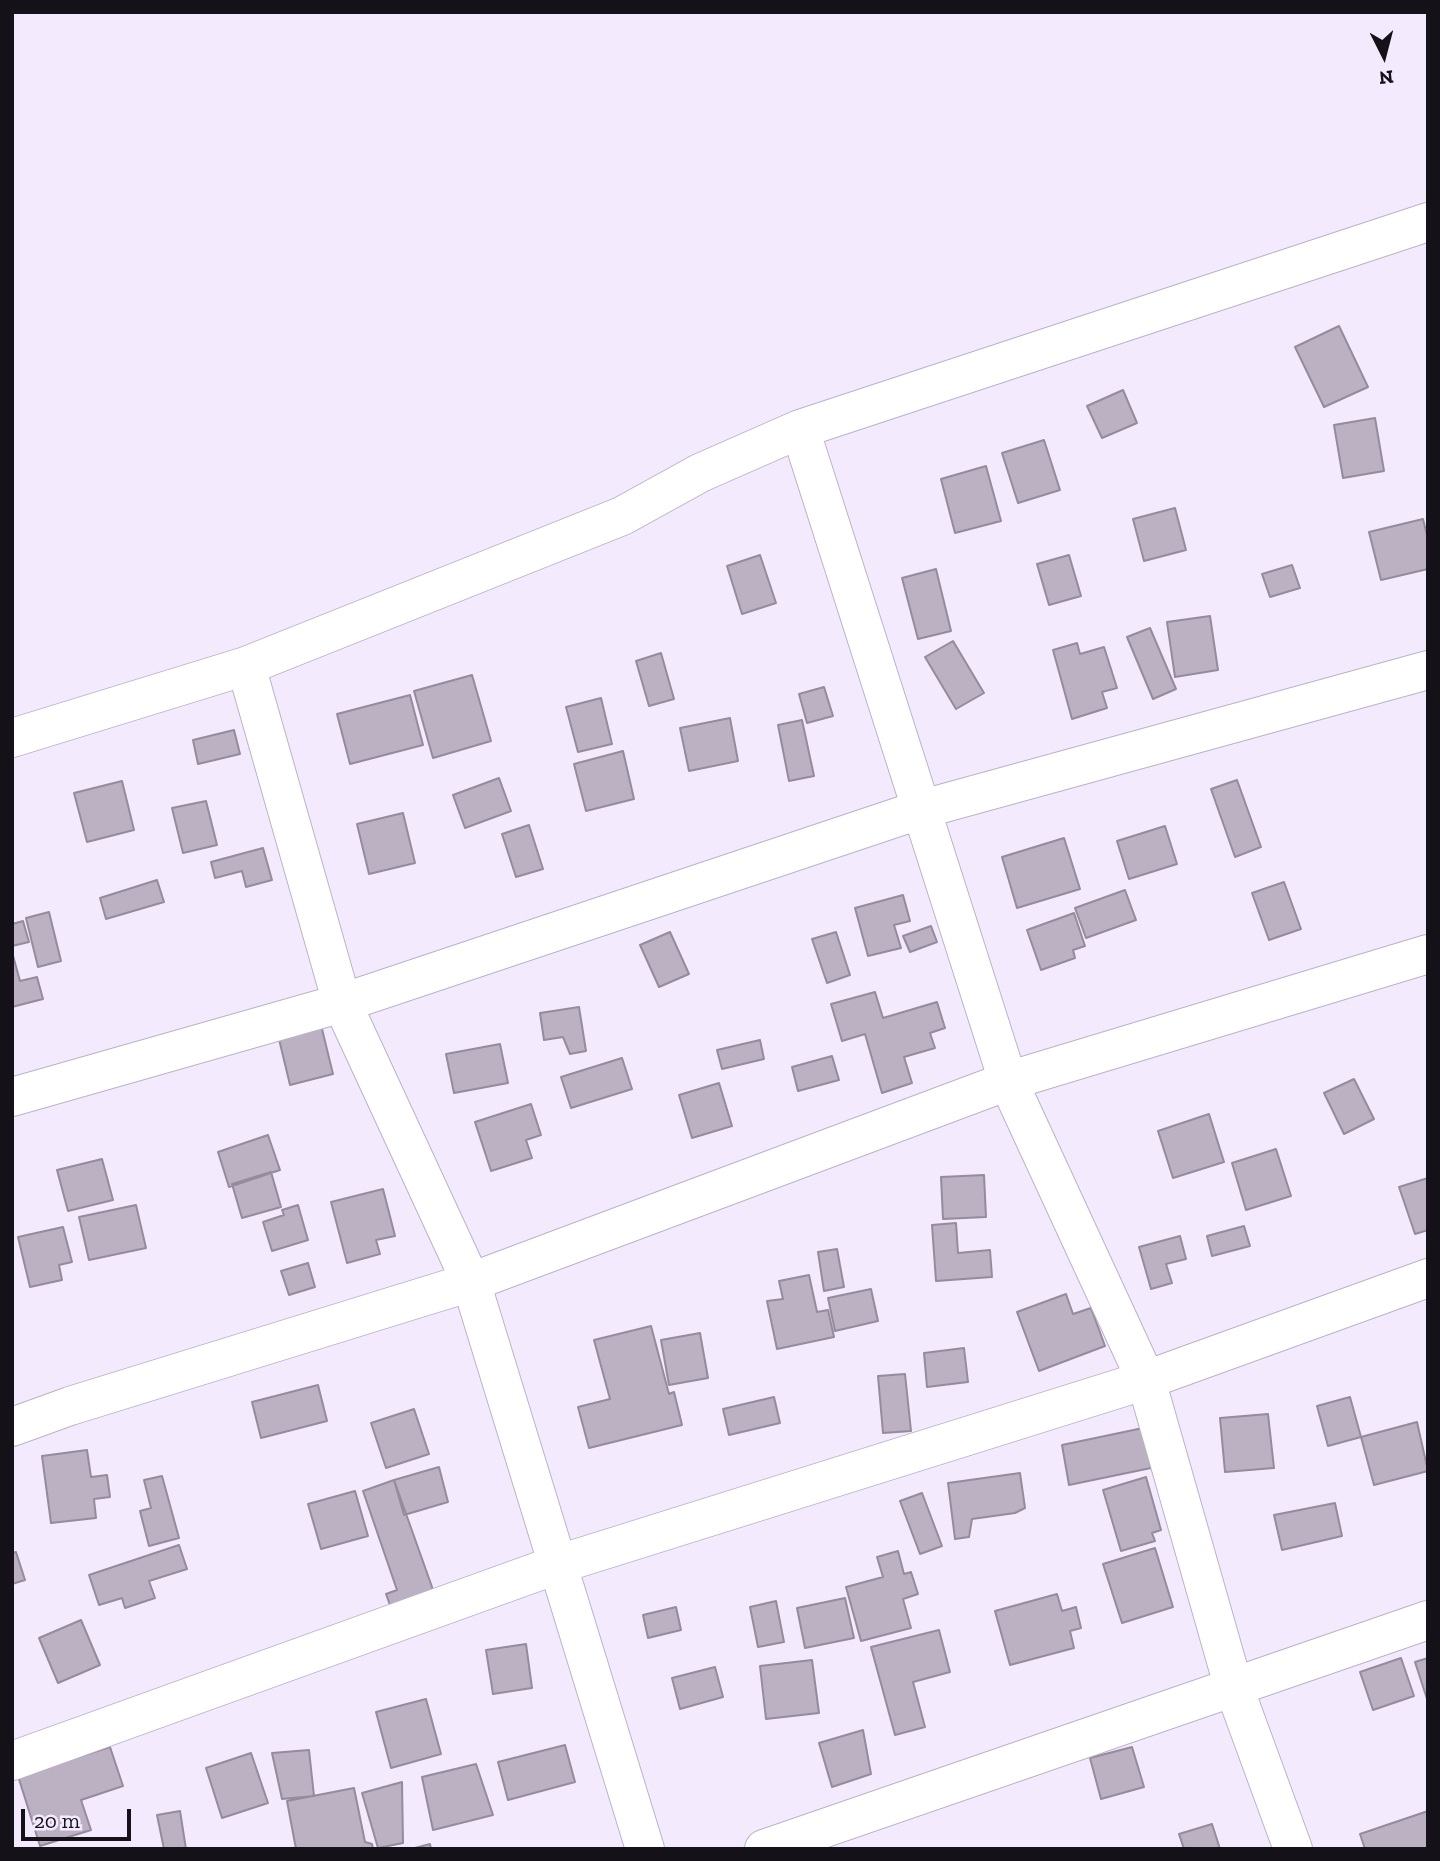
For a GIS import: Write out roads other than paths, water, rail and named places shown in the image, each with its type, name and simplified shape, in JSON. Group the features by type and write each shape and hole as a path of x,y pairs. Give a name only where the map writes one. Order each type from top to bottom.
{"street":[{"path":"12,738 246,666 622,516 700,473 800,429 1426,232"},
{"path":"800,429 919,810 1008,1081 1146,1380 1233,1685 1293,1849"},
{"path":"246,666 342,1003 471,1282 645,1849"},
{"path":"12,1097 342,1003 919,810 1428,670"},
{"path":"12,1427 70,1406 471,1282 1008,1081 1428,954"},
{"path":"12,1761 556,1565 1146,1380 1428,1278"},
{"path":"764,1849 1233,1685 1428,1620"}]}
